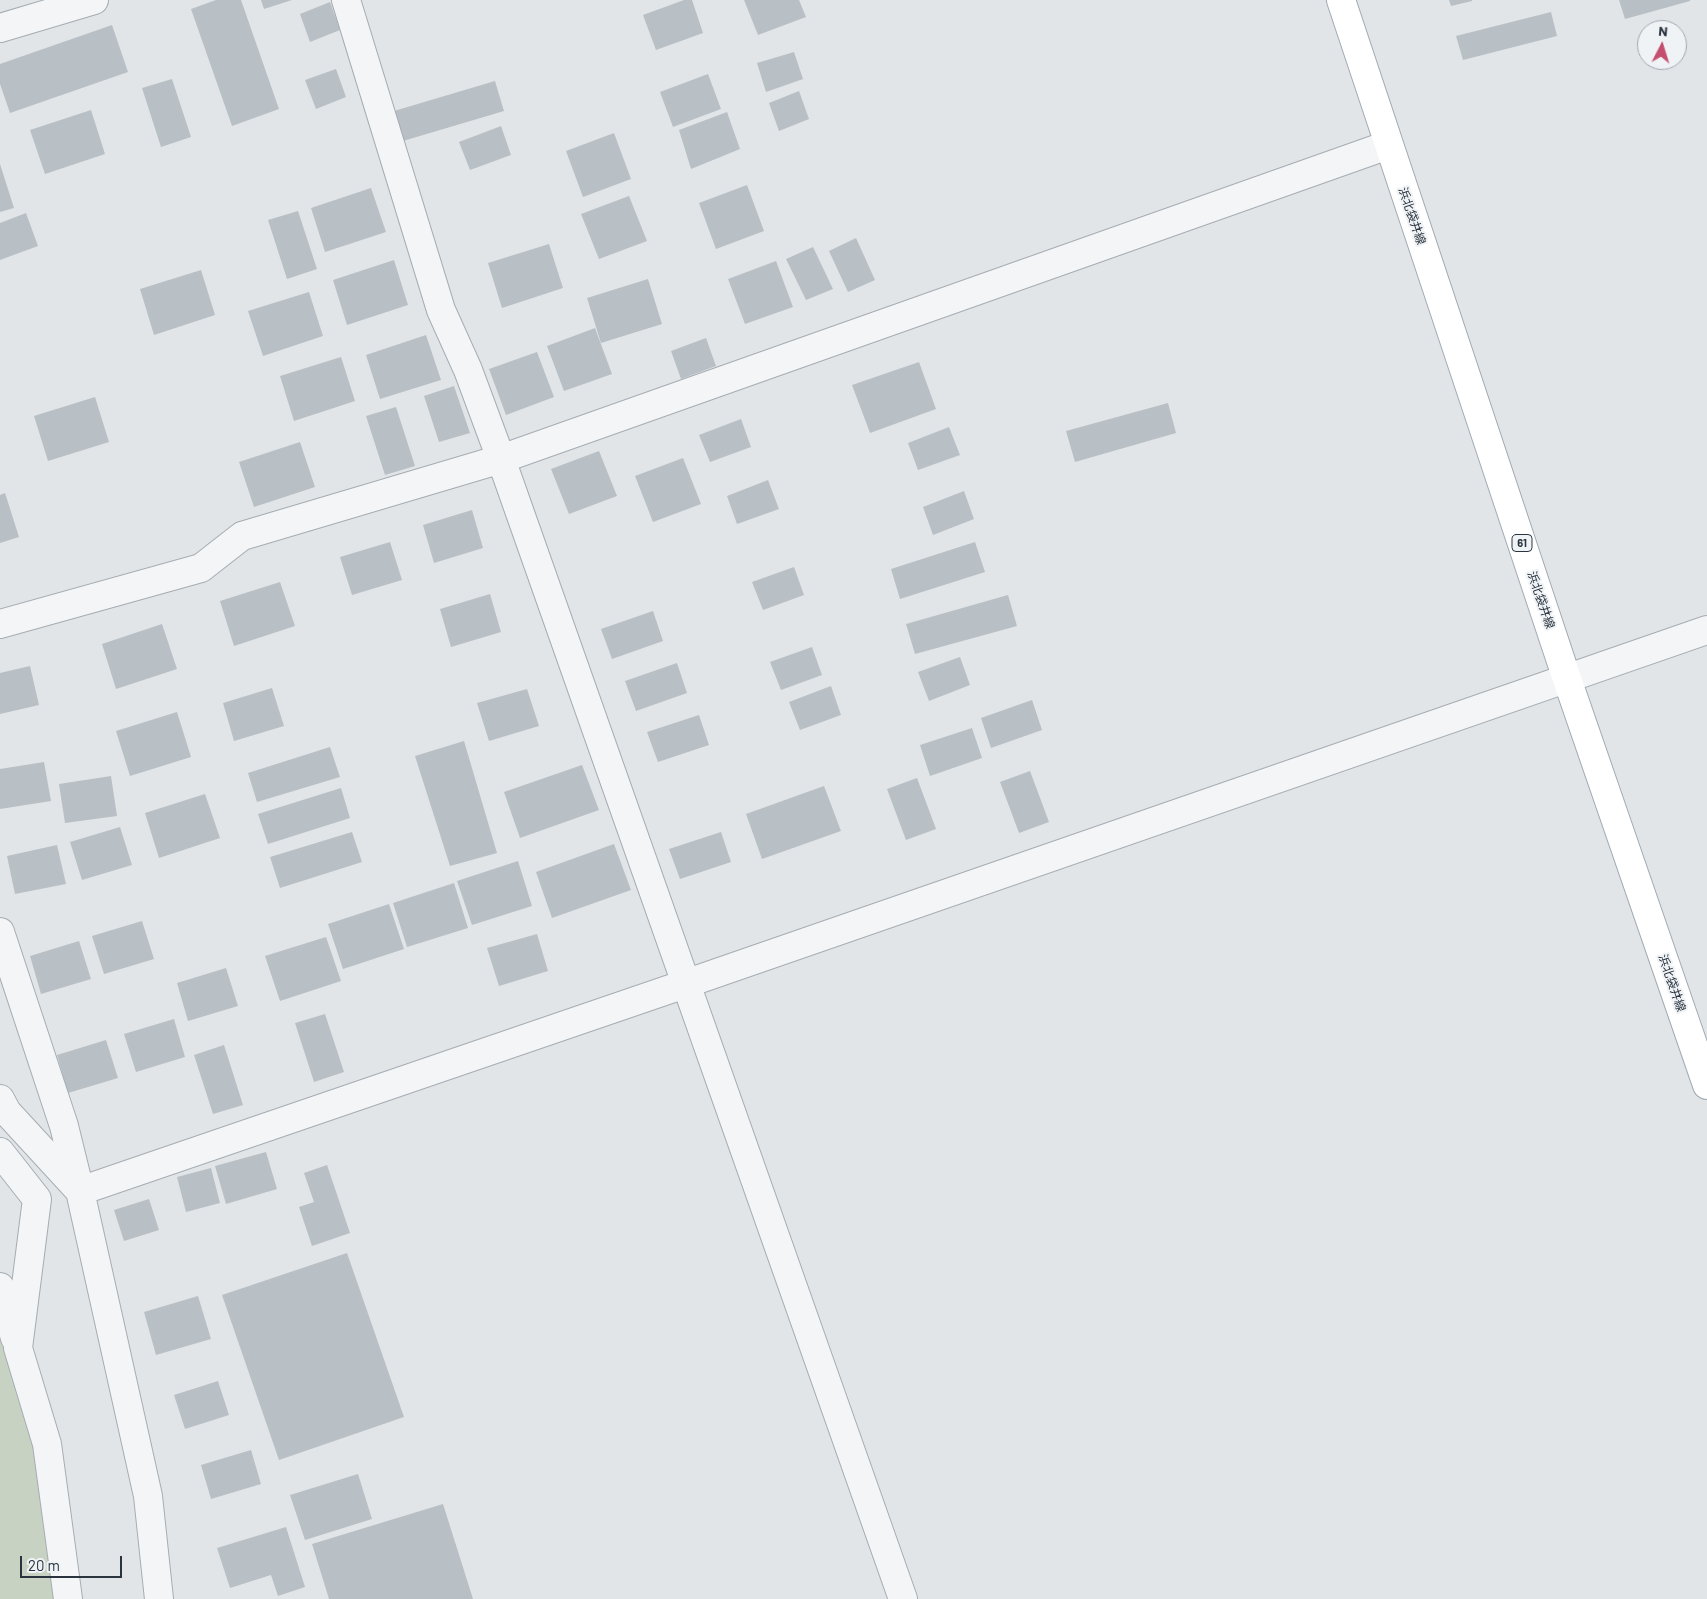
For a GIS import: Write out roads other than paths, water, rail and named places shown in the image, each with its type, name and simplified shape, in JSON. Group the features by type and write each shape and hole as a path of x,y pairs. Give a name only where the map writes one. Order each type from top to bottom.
{"main road":[{"name":"浜北袋井線","path":"1341,0 1567,679 1707,1085"}],"street":[{"path":"0,28 94,0"},
{"path":"346,0 441,310 468,370 501,459 685,984 904,1599"},
{"path":"0,624 201,568 242,536 501,459 1388,145"},
{"path":"80,1190 685,984 1707,630"},
{"path":"0,932 64,1126 80,1190 148,1496 159,1599"},
{"path":"0,1099 7,1112 80,1190"},
{"path":"0,1152 37,1199 18,1348"},
{"path":"0,1287 47,1444 68,1599"}]}
